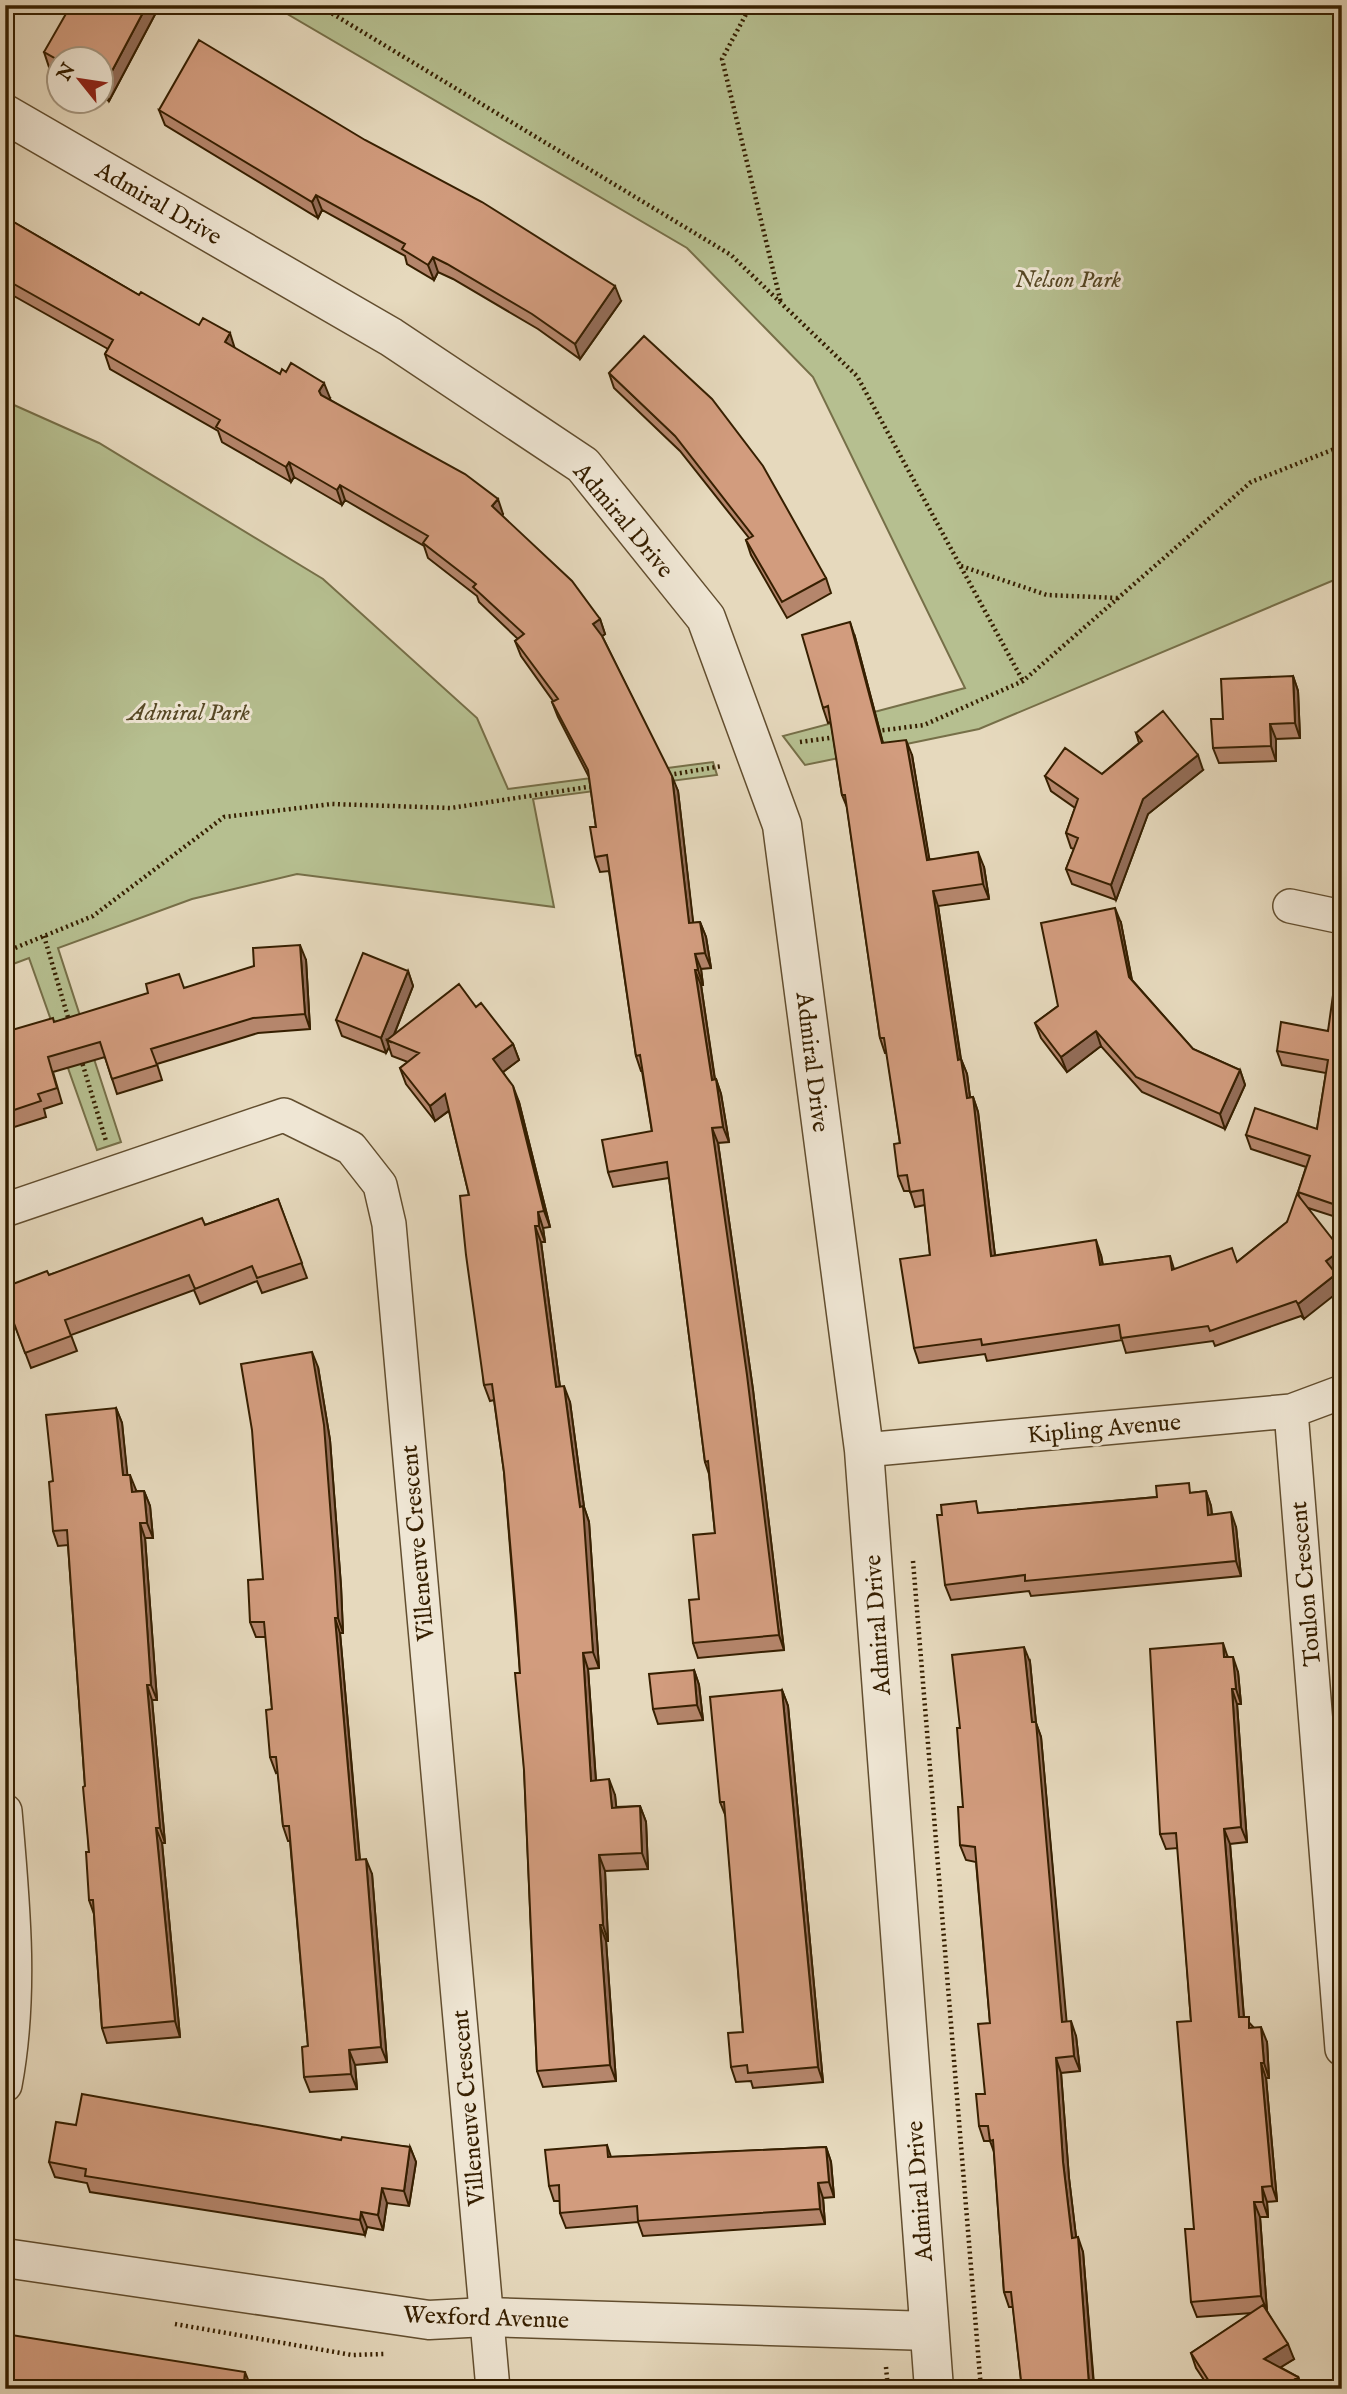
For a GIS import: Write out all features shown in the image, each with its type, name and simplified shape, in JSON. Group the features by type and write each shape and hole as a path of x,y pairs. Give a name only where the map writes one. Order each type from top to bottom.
{"street":[{"name":"Admiral Drive","path":"5,114 391,337 583,465 706,618 782,825 864,1450 934,2389"},
{"path":"1290,906 1342,917"},
{"name":"Villeneuve Crescent","path":"5,1210 284,1115 351,1148 380,1185 389,1224 493,2389"},
{"name":"Kipling Avenue","path":"864,1450 1291,1411 1342,1392"},
{"name":"Toulon Crescent","path":"1291,1411 1342,2049"},
{"path":"5,1811 16,1935 14,2038 5,2085"},
{"name":"Wexford Avenue","path":"5,2258 429,2320 486,2317 929,2330"}],"path":[{"path":"318,5 731,256 857,376 1023,681"},
{"path":"751,5 722,59 781,304"},
{"path":"869,732 924,725 1023,681 1251,482 1342,446"},
{"path":"960,566 1047,595 1118,598"},
{"path":"800,742 842,736"},
{"path":"658,777 757,757"},
{"path":"5,952 93,916 224,817 332,804 451,808 603,785"},
{"path":"44,936 73,1031"},
{"path":"80,1057 115,1172"},
{"path":"912,1549 981,2389"}],"green space":[{"name":"Nelson Park","path":"272,5 1342,5 1342,561 1339,578 979,729 805,765 783,736 965,688 813,377 687,248"},
{"name":"Admiral Park","path":"5,401 99,443 323,579 477,718 508,789 713,762 717,775 533,799 554,907 297,874 192,899 58,948 121,1142 97,1150 29,958 5,967"}],"building":[{"path":"71,5 147,5 116,63 116,46 47,46"},
{"path":"199,40 365,140 482,202 615,286 575,344 532,314 447,264 433,257 428,265 402,249 405,244 316,195 312,202 159,110"},
{"path":"5,217 139,295 141,292 199,325 203,318 230,333 225,342 280,374 282,369 286,372 291,363 324,383 319,391 321,395 465,474 498,499 492,506 572,581 600,619 593,624 602,636 672,776 689,923 700,922 705,953 695,954 698,970 695,970 712,1080 716,1079 723,1127 712,1128 747,1375 779,1635 693,1643 689,1600 699,1599 693,1535 715,1533 708,1461 705,1462 667,1162 608,1172 602,1140 652,1131 640,1055 636,1056 607,855 595,857 590,827 596,827 588,770 552,702 558,699 515,641 524,634 473,587 476,584 423,543 428,536 340,485 337,490 289,462 286,467 216,427 220,420 105,354 113,340 5,279"},
{"path":"644,336 712,399 763,466 826,578 782,602 746,540 753,536 675,436 609,373"},
{"path":"850,622 882,743 906,740 927,860 978,852 983,884 933,891 958,1060 961,1059 967,1098 973,1097 991,1256 1096,1240 1100,1265 1170,1256 1172,1270 1232,1248 1237,1262 1287,1222 1297,1194 1341,1250 1326,1261 1336,1274 1298,1304 1296,1301 1210,1331 1208,1326 1121,1338 1119,1325 982,1345 981,1339 914,1348 900,1259 930,1255 923,1190 910,1192 907,1175 898,1176 894,1144 900,1143 884,1038 880,1038 845,795 842,795 828,706 823,708 802,635"},
{"path":"1293,676 1295,723 1270,724 1271,746 1213,748 1211,719 1223,719 1221,679"},
{"path":"1163,711 1198,755 1143,799 1111,885 1066,869 1078,838 1066,833 1078,799 1045,776 1065,748 1102,774 1142,741 1136,733"},
{"path":"1115,908 1129,977 1193,1049 1240,1070 1220,1114 1136,1077 1096,1031 1061,1057 1035,1023 1058,1006 1041,923"},
{"path":"300,945 305,1014 253,1018 151,1049 157,1065 112,1079 100,1042 48,1057 57,1088 38,1094 41,1101 5,1113 5,1032 53,1018 54,1022 148,993 146,984 179,974 184,988 254,966 253,948"},
{"path":"363,953 408,971 381,1038 336,1020"},
{"path":"459,984 476,1007 481,1003 513,1044 493,1059 513,1086 544,1211 538,1212 539,1226 535,1226 556,1387 564,1386 580,1507 583,1506 593,1652 583,1653 591,1781 609,1779 612,1808 640,1806 642,1853 599,1855 603,1925 600,1925 610,2065 537,2071 524,1770 515,1673 520,1673 516,1613 504,1472 492,1384 484,1385 466,1255 460,1196 469,1195 445,1094 430,1106 400,1068 419,1053 387,1040"},
{"path":"1333,995 1342,996 1342,1207 1298,1192 1310,1156 1246,1135 1255,1108 1317,1129 1328,1060 1277,1051 1281,1022 1328,1031"},
{"path":"278,1199 302,1263 257,1278 252,1266 195,1289 189,1275 65,1320 71,1336 25,1353 5,1299 5,1287 47,1271 49,1275 202,1218 205,1225"},
{"path":"312,1352 324,1425 338,1618 335,1618 356,1860 366,1859 381,2047 349,2050 351,2074 304,2077 302,2047 308,2046 289,1826 283,1826 276,1757 270,1757 266,1710 272,1709 264,1622 250,1622 248,1580 263,1579 252,1430 241,1364"},
{"path":"116,1408 123,1475 130,1475 132,1492 144,1491 147,1523 140,1523 151,1685 147,1685 160,1828 156,1828 175,2021 102,2028 93,1900 89,1900 86,1852 89,1852 67,1530 53,1531 49,1482 53,1481 46,1415"},
{"path":"1189,1483 1190,1493 1206,1491 1208,1515 1231,1512 1236,1561 1025,1581 1025,1575 945,1585 937,1515 942,1515 941,1505 976,1501 978,1513 1157,1497 1156,1486"},
{"path":"1223,1643 1224,1657 1233,1657 1236,1689 1232,1689 1241,1827 1224,1829 1239,2017 1249,2017 1249,2028 1261,2027 1264,2063 1261,2063 1272,2186 1262,2187 1263,2202 1254,2202 1261,2296 1191,2302 1185,2229 1194,2229 1177,2022 1191,2021 1176,1833 1160,1834 1150,1649"},
{"path":"1024,1647 1032,1722 1036,1722 1062,2022 1071,2021 1074,2056 1056,2058 1063,2162 1072,2238 1078,2237 1089,2385 1100,2384 1101,2389 1022,2389 1011,2292 1004,2292 993,2140 990,2141 988,2126 979,2126 976,2094 985,2094 978,2024 990,2023 975,1847 960,1845 958,1807 963,1807 957,1728 960,1728 952,1655"},
{"path":"694,1670 697,1705 653,1709 649,1674"},
{"path":"782,1690 818,2067 748,2073 747,2065 731,2067 728,2033 743,2032 724,1802 720,1802 710,1697"},
{"path":"82,2094 341,2140 342,2137 410,2147 404,2191 382,2188 378,2215 361,2212 360,2220 85,2176 86,2169 49,2162 56,2122 76,2125"},
{"path":"607,2145 608,2157 826,2147 829,2182 818,2183 820,2209 638,2221 637,2206 560,2213 559,2185 549,2186 545,2150"},
{"path":"1263,2305 1288,2344 1264,2359 1298,2377 1280,2389 1214,2389 1191,2353"},
{"path":"5,2334 245,2372 244,2382 288,2389 5,2389"}]}
